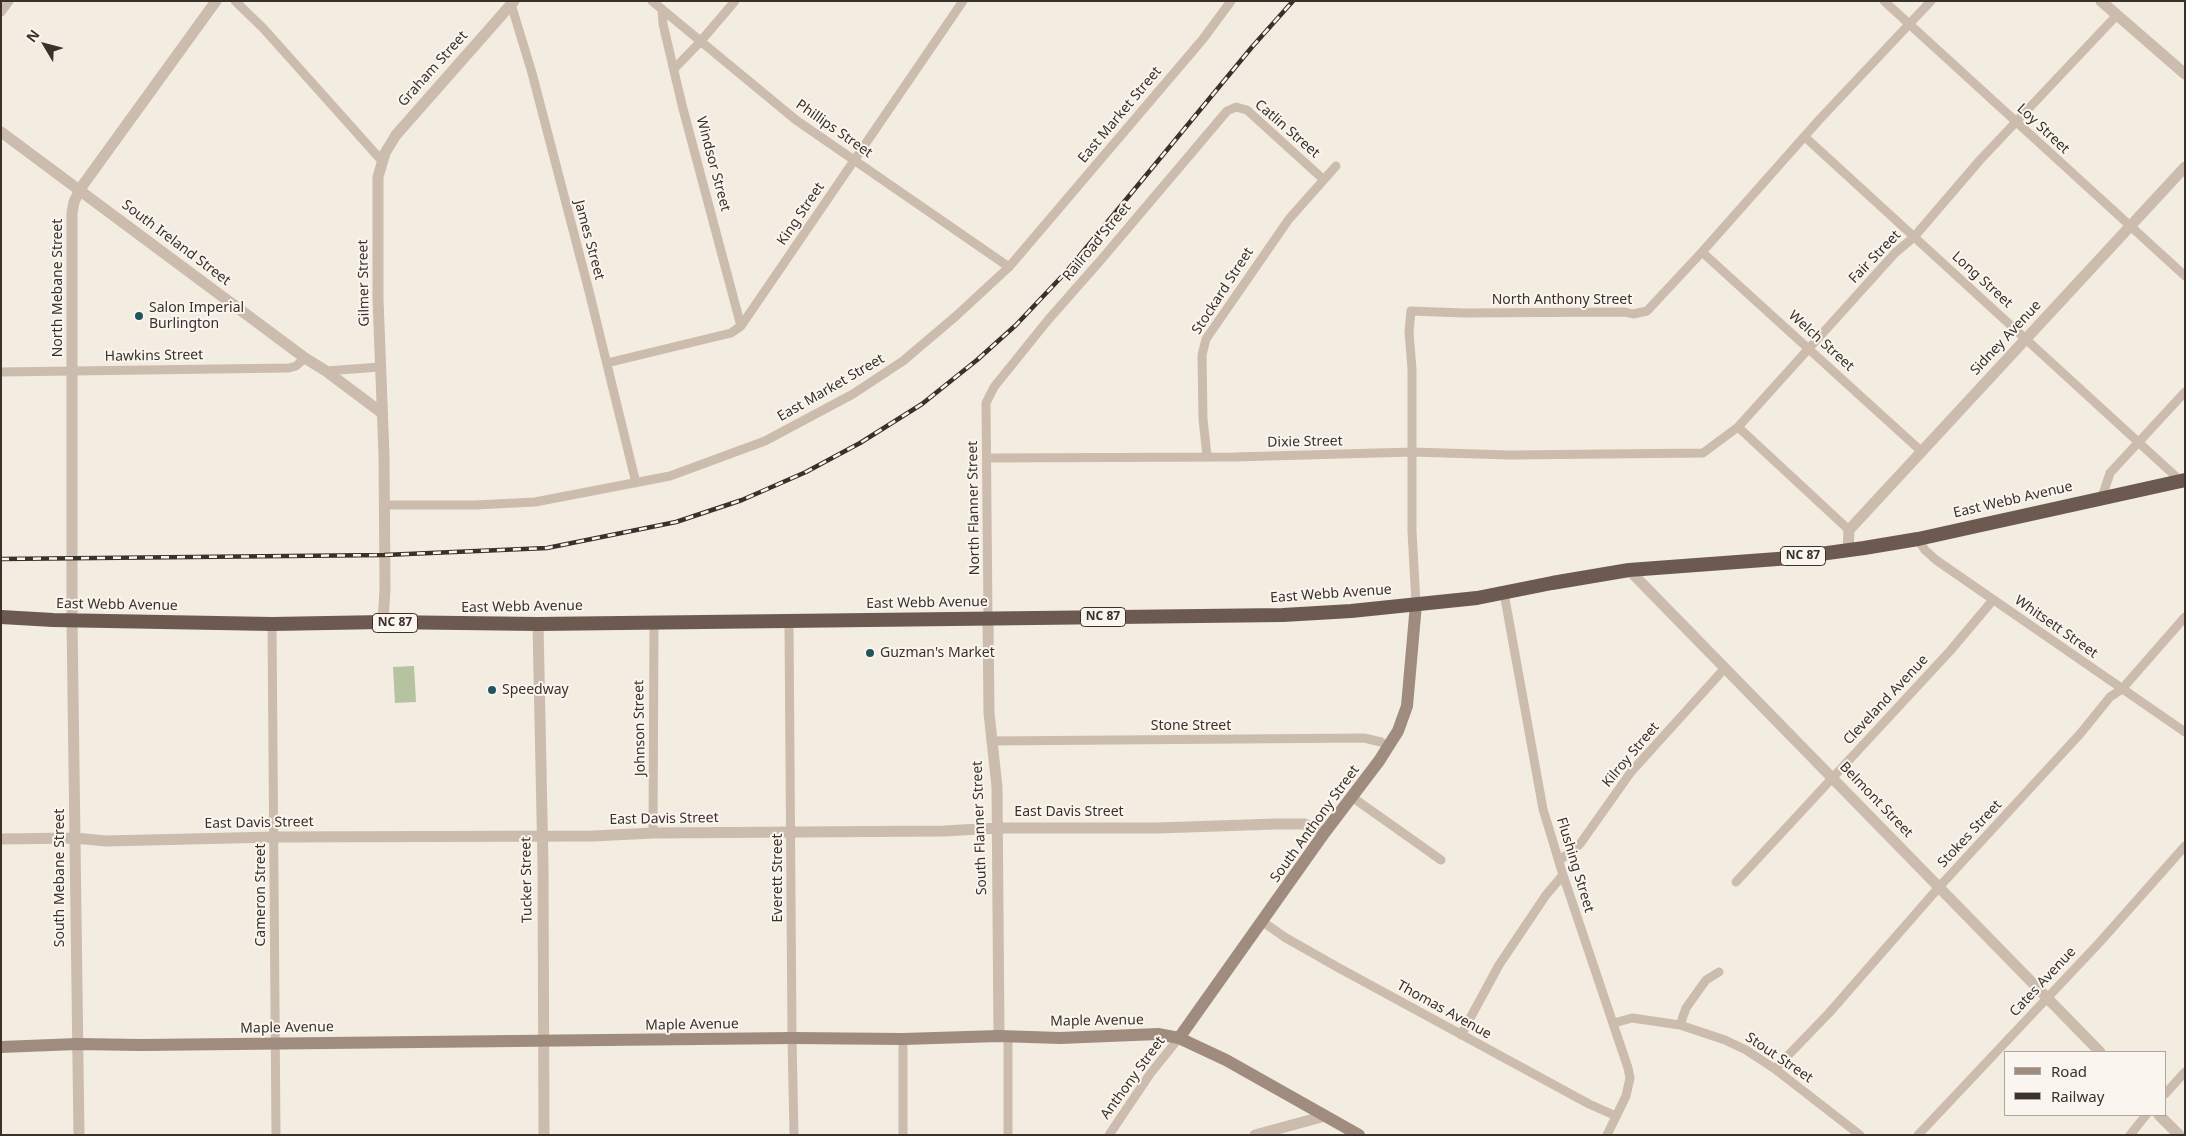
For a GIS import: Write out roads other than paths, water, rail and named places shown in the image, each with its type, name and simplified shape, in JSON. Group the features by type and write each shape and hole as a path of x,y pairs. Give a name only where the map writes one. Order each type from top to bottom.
{"highway":[{"name":"East Webb Avenue","path":"1,617 272,624 383,622 538,624 1283,615 1369,610 1477,598 1552,582 1629,570 1792,557 1918,539 2102,497 2183,482"}],"main road":[{"name":"South Anthony Street","path":"1179,1038 1398,731 1407,706 1416,604"},
{"name":"Maple Avenue","path":"1,1047 77,1044 544,1042 792,1038 903,1039 1004,1036 1060,1038 1158,1034 1179,1038 1226,1060 1359,1135"}],"street":[{"path":"1,12 9,1"},
{"name":"North Mebane Street","path":"72,620 72,213 74,202 80,190 216,1"},
{"path":"235,1 263,28 382,161"},
{"name":"Phillips Street","path":"652,1 796,120 1009,267"},
{"path":"674,69 736,1"},
{"name":"King Street","path":"741,326 963,1"},
{"name":"East Market Street","path":"384,505 517,504 561,498 670,476 765,441 853,394 903,361 1009,267 1197,46 1231,1"},
{"name":"Loy Street","path":"1884,1 2185,276"},
{"path":"1909,24 1931,1"},
{"path":"2101,1 2185,74"},
{"name":"Graham Street","path":"382,161 389,144 409,118 512,3"},
{"name":"James Street","path":"512,3 607,363 636,483"},
{"name":"Windsor Street","path":"662,9 662,24 741,326"},
{"name":"Fair Street","path":"1622,454 1703,452 1738,427 1895,253 1914,237 1980,160 2117,15"},
{"name":"North Anthony Street","path":"1416,604 1412,531 1412,369 1409,332 1411,311 1464,314 1639,314 1652,306 1909,24"},
{"name":"Catlin Street","path":"1231,108 1247,110 1323,179"},
{"name":"Railroad Street","path":"989,397 994,386 1012,363 1223,114 1231,108"},
{"name":"South Ireland Street","path":"1,132 382,413"},
{"name":"Long Street","path":"1805,137 2183,482"},
{"name":"Gilmer Street","path":"382,161 377,200 384,505 385,589 383,622"},
{"name":"Stockard Street","path":"1207,456 1203,419 1202,355 1205,343 1274,240 1323,179 1336,166"},
{"name":"Sidney Avenue","path":"1849,530 2185,167"},
{"name":"Welch Street","path":"1702,252 1921,451"},
{"path":"607,363 731,333 741,326"},
{"name":"Hawkins Street","path":"1,372 289,368 296,366 305,358"},
{"path":"326,371 380,367"},
{"path":"2102,497 2110,473 2185,392"},
{"name":"North Flanner Street","path":"988,619 986,403 989,397"},
{"path":"1738,427 1849,530 1848,550"},
{"name":"Dixie Street","path":"988,458 1365,455 1412,452 1510,455 1622,454"},
{"name":"Whitsett Street","path":"1918,539 1925,550 1936,560 2185,732"},
{"name":"Belmont Street","path":"1629,570 1940,886 2099,1051"},
{"name":"Flushing Street","path":"1504,593 1543,809 1602,993 1614,1023 1630,1078 1626,1096 1610,1134"},
{"name":"Cleveland Avenue","path":"1736,882 1950,651 1993,600"},
{"name":"Stokes Street","path":"1775,1069 1829,1013 1940,886 2073,741 2110,697 2122,688 2185,617"},
{"name":"South Flanner Street","path":"988,619 991,741 997,787 1008,1135"},
{"name":"South Mebane Street","path":"72,620 78,1135"},
{"name":"Everett Street","path":"789,622 794,1135"},
{"name":"Johnson Street","path":"654,623 654,833"},
{"name":"Cameron Street","path":"272,624 276,1135"},
{"name":"Tucker Street","path":"538,624 542,835 544,1135"},
{"name":"Kilroy Street","path":"1560,860 1580,844 1631,772 1725,668"},
{"name":"Stone Street","path":"991,741 1364,738 1372,739 1388,747"},
{"path":"1352,797 1441,860"},
{"name":"East Davis Street","path":"1,839 74,838 106,841 274,837 944,831 998,828 1157,828 1295,824 1311,826 1325,832"},
{"name":"Cates Avenue","path":"1918,1135 2099,943 2185,846"},
{"path":"1461,1034 1499,965 1546,895 1563,875"},
{"name":"Thomas Avenue","path":"1263,922 1286,938 1589,1104 1616,1116"},
{"path":"1680,1025 1686,1008 1706,980 1719,972"},
{"name":"Stout Street","path":"1614,1023 1632,1018 1680,1025 1725,1040 1746,1050 1775,1069 1860,1135"},
{"name":"Anthony Street","path":"1109,1135 1150,1074 1179,1038"},
{"path":"903,1039 903,1135"},
{"path":"2166,1093 2185,1072"},
{"path":"1255,1135 1325,1116"},
{"path":"2130,1135 2145,1116"},
{"path":"2160,1116 2179,1135"}],"railway":[{"path":"1,559 384,555 547,548 676,522 742,500 806,472 860,443 922,404 977,360 1016,325 1067,271 1252,47 1293,1"}],"place":[{"name":"Salon Imperial Burlington","path":"139,316"},
{"name":"Guzman's Market","path":"870,653"},
{"name":"Speedway","path":"492,690"}]}
